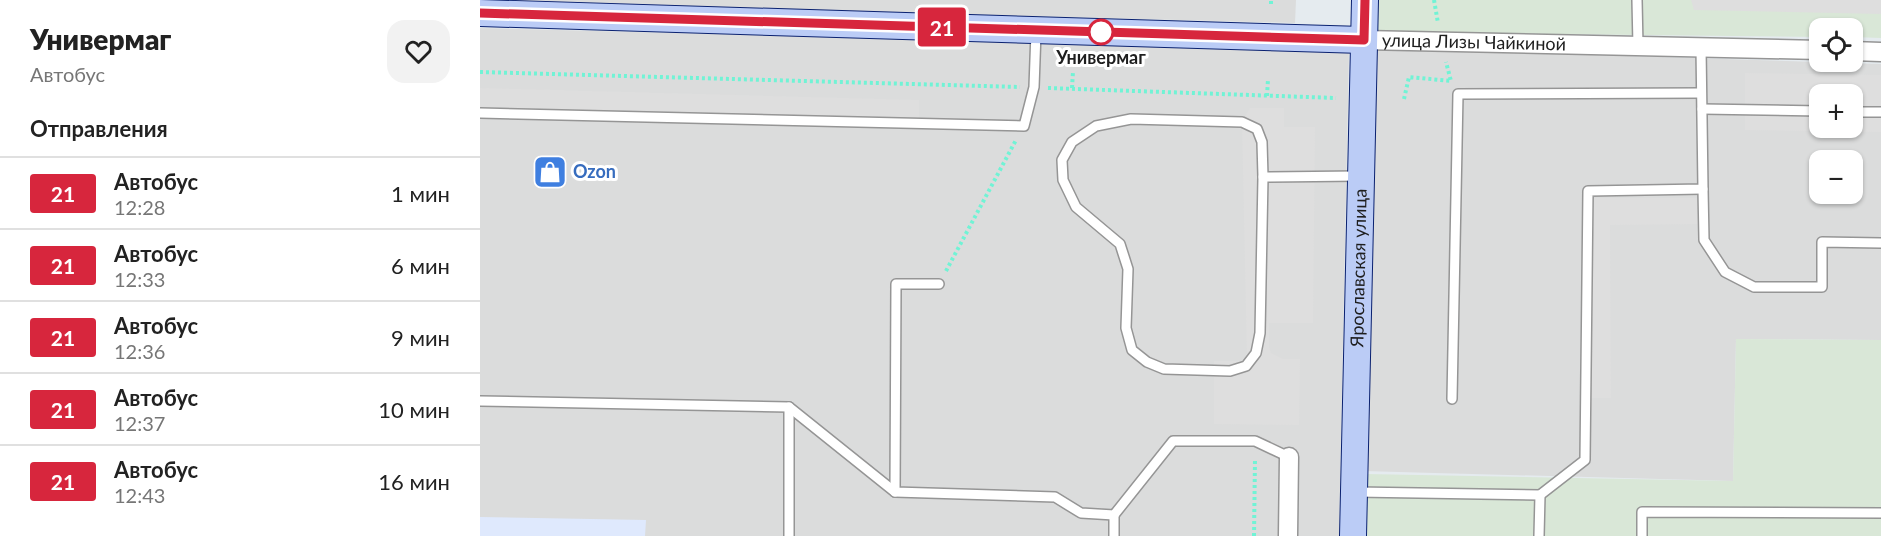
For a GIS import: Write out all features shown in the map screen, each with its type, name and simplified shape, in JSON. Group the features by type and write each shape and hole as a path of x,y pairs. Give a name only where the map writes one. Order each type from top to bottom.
{"main road":[{"name":"Ярославская улица","path":"1353,536 1365,0"},
{"name":"улица Лизы Чайкиной","path":"480,13 1364,40"}],"street":[{"name":"улица Лизы Чайкиной","path":"1364,40 1809,50"},
{"path":"1863,51 1881,52"},
{"path":"1288,536 1289,457"}],"lane":[{"path":"1637,0 1638,46"},
{"path":"480,113 1024,126 1034,87 1036,30"},
{"path":"1701,48 1704,240 1725,272 1754,287 1822,287 1822,242 1881,243"},
{"path":"1452,399 1458,94 1701,93"},
{"path":"1702,109 1809,111"},
{"path":"1863,112 1881,112"},
{"path":"1131,118 1242,122 1257,129 1262,142 1263,177 1260,333 1256,353 1246,366 1230,370 1164,369 1146,362 1132,350 1126,328 1128,269 1120,244 1076,207 1063,180 1062,160 1072,142 1096,126 1131,118"},
{"path":"1263,177 1360,176"},
{"path":"1354,492 1540,495 1585,460 1588,191 1703,189"},
{"path":"895,492 896,284 939,284"},
{"path":"480,401 789,407 895,492 1054,497 1082,513 1114,515"},
{"path":"789,407 789,536"},
{"path":"1113,536 1114,515 1173,441 1255,441 1289,457"},
{"path":"1539,536 1540,495"},
{"path":"1642,536 1642,512 1881,513"}],"path":[{"path":"1072,88 1073,71"},
{"path":"480,72 1072,88 1336,98"},
{"path":"1267,96 1268,79"},
{"path":"939,284 1024,126"},
{"path":"1254,536 1255,441"}],"shaded area":[{"path":"480,0 1296,0 1295,23 480,2"},
{"path":"1374,0 1881,0 1881,38 1863,37 1863,18 1809,18 1809,37 1373,32"},
{"path":"1691,0 1881,0 1881,14 1694,10"},
{"path":"480,28 1349,50 1339,536 480,536"},
{"path":"1369,48 1809,62 1809,72 1863,72 1863,63 1881,64 1881,340 1736,339 1733,481 1363,471"},
{"path":"1745,73 1881,75 1881,132 1863,132 1863,84 1809,84 1809,131 1745,130"},
{"path":"480,88 919,100 919,118 480,107"},
{"path":"1250,108 1284,108 1284,127 1315,127 1313,323 1269,323 1271,353 1283,359 1300,359 1299,425 1214,424 1214,361 1247,361 1242,122"},
{"path":"1591,198 1702,198 1702,224 1610,225 1611,398 1591,398"},
{"path":"1736,339 1881,340 1881,536 1363,536 1365,474 1733,481"},
{"path":"480,517 646,520 645,536 480,536"}],"bus line":[{"name":"21","path":"480,13 1364,40 1365,0"}],"place":[{"name":"Универмаг","path":"1101,32"},
{"name":"Ozon","path":"550,172"}]}
